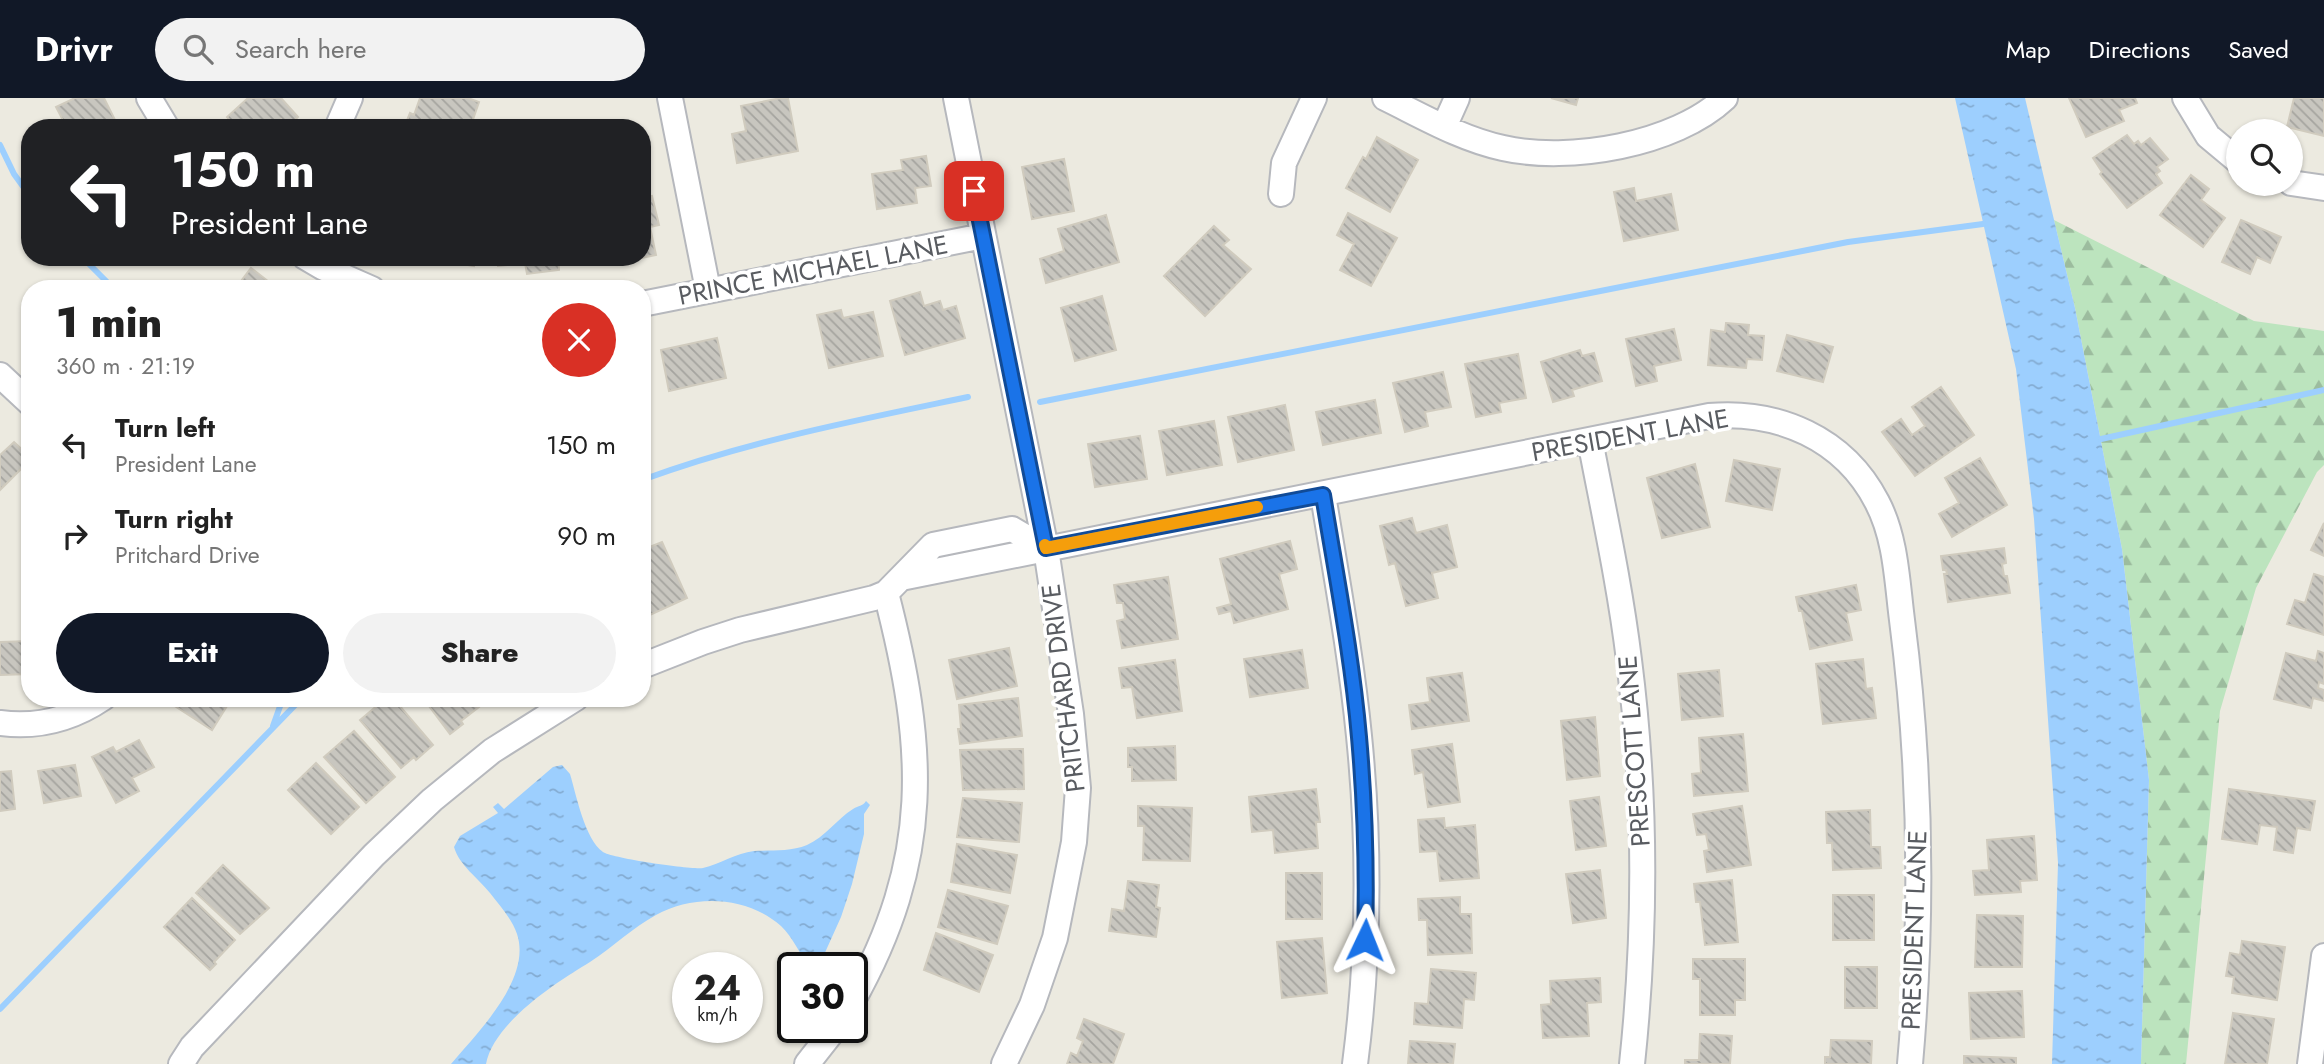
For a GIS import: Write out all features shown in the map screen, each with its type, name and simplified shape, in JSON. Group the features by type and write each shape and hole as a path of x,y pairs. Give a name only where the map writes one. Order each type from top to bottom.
{"street":[{"path":"149,98 162,119"},
{"path":"341,119 350,98"},
{"path":"670,98 708,290"},
{"name":"PRITCHARD DRIVE","path":"956,98 1046,548 1071,714 1078,788 1074,842 1045,972 1004,1064"},
{"path":"1280,194 1284,163 1314,98"},
{"path":"1385,98 1444,127 1502,148 1565,153 1650,140 1690,123 1725,98"},
{"path":"1444,127 1457,98"},
{"path":"2185,98 2208,136 2226,151"},
{"path":"2303,185 2324,188"},
{"name":"PRINCE MICHAEL LANE","path":"651,302 984,236"},
{"path":"321,266 351,280"},
{"path":"0,375 21,395"},
{"name":"PRESIDENT LANE","path":"651,662 740,630 862,603 893,585 1046,548 1323,495 1709,416 1749,415 1789,424 1823,441 1853,469 1878,503 1892,547 1914,735 1918,866 1916,986 1910,1064"},
{"name":"PRESCOTT LANE","path":"1590,440 1626,636 1640,794 1640,953 1632,1064"},
{"path":"1323,495 1349,656 1365,811 1364,966 1355,1064"},
{"path":"868,972 897,904 911,842 915,809 913,719 893,585"},
{"path":"0,723 19,725 52,721 91,707"},
{"path":"181,1064 192,1047 374,855 492,751 562,707"},
{"path":"2310,1064 2324,956"},
{"path":"807,1064 823,1043"}],"green space":[{"path":"2054,220 2254,321 2324,331 2324,465 2317,472 2256,588 2220,711 2186,1064 2141,1064 2149,780 2122,549 2075,308"}],"water":[{"path":"1955,98 2025,98 2075,308 2122,549 2149,780 2141,1064 2052,1064 2058,863 2034,519 2016,369"},
{"path":"562,765 570,774 586,827 603,852 696,868 747,852 787,850 807,845 866,801 870,805 864,814 864,834 852,884 825,952 799,952 781,926 767,916 737,904 703,901 671,908 647,920 529,1005 501,1033 491,1048 486,1064 451,1064 500,1004 517,969 520,951 515,928 509,918 464,866 454,847 460,836 498,813 493,807 498,803 504,809 553,767"}],"building":[{"path":"75,98 104,98 114,119 62,119 56,107"},
{"path":"248,98 281,98 298,117 229,119 227,117"},
{"path":"420,98 468,98 479,102 473,119 408,119 410,113 414,115"},
{"path":"788,98 798,151 737,163 732,134 746,131 741,106"},
{"path":"1551,98 1578,98 1576,105"},
{"path":"2069,98 2135,98 2137,103 2119,110 2124,121 2086,137"},
{"path":"2294,98 2324,98 2324,136 2303,131 2303,119 2289,119"},
{"path":"2127,135 2134,144 2138,141 2141,145 2150,138 2168,159 2157,167 2160,171 2156,174 2162,183 2127,208 2100,174 2102,172 2093,158"},
{"path":"1377,137 1418,160 1390,212 1346,188"},
{"path":"926,156 931,186 915,188 917,203 877,209 872,174 903,170 901,160"},
{"path":"1064,159 1074,211 1032,219 1022,167"},
{"path":"2191,175 2209,189 2201,200 2225,218 2203,247 2160,215"},
{"path":"1634,188 1636,201 1671,194 1678,230 1624,241 1614,192"},
{"path":"651,196 659,225 651,227"},
{"path":"1348,213 1397,238 1371,286 1340,270 1354,244 1337,235"},
{"path":"1106,215 1119,262 1046,283 1040,259 1064,251 1058,229"},
{"path":"2241,220 2281,237 2270,263 2257,257 2250,274 2222,262"},
{"path":"1214,226 1229,240 1223,245 1251,269 1205,316 1164,276"},
{"path":"651,232 656,255 651,256"},
{"path":"526,266 559,266 559,270 527,274"},
{"path":"251,268 266,280 242,280"},
{"path":"920,292 924,306 940,301 943,310 956,306 965,338 905,355 890,301"},
{"path":"1102,296 1116,350 1075,361 1061,308"},
{"path":"841,310 843,318 873,312 883,356 829,368 817,315"},
{"path":"1726,323 1749,325 1748,335 1764,336 1762,360 1747,359 1746,368 1708,365 1711,330 1725,332"},
{"path":"1674,329 1681,360 1654,366 1657,381 1636,386 1626,339"},
{"path":"1787,335 1833,347 1823,382 1777,371"},
{"path":"717,338 726,378 669,391 661,350"},
{"path":"1580,350 1582,356 1594,353 1602,381 1572,390 1574,396 1553,402 1541,362"},
{"path":"1518,354 1526,398 1499,403 1501,412 1476,417 1465,364"},
{"path":"1443,372 1451,407 1425,412 1428,426 1405,432 1393,383"},
{"path":"1941,387 1974,435 1915,476 1882,432 1901,419 1912,435 1925,426 1912,407"},
{"path":"1375,400 1381,433 1323,445 1316,412"},
{"path":"1285,405 1294,450 1238,462 1228,417"},
{"path":"1214,421 1222,465 1167,475 1159,431"},
{"path":"1140,436 1147,479 1095,487 1088,444"},
{"path":"14,442 21,449 21,469 0,490 0,455"},
{"path":"1980,458 2007,505 1952,537 1939,514 1959,503 1945,478"},
{"path":"1734,460 1780,469 1772,510 1726,501"},
{"path":"1695,464 1710,527 1662,538 1647,478"},
{"path":"1412,518 1416,533 1447,525 1457,567 1432,573 1438,598 1406,606 1395,563 1389,565 1380,526"},
{"path":"2324,523 2324,556 2311,550"},
{"path":"1290,541 1297,569 1279,574 1288,609 1234,623 1231,611 1219,614 1217,608 1231,604 1220,559"},
{"path":"662,542 687,598 651,615 651,546"},
{"path":"2004,548 2006,563 2002,564 2010,593 1948,602 1944,574 1947,574 1946,570 1943,570 1941,556"},
{"path":"2314,574 2324,577 2324,635 2287,624 2295,600 2305,603"},
{"path":"1168,577 1178,639 1122,648 1117,621 1125,619 1123,603 1117,603 1114,585"},
{"path":"1856,585 1861,610 1846,613 1852,640 1810,649 1802,611 1799,611 1796,597"},
{"path":"21,641 21,674 0,675 0,642"},
{"path":"1009,648 1017,686 957,699 949,660"},
{"path":"1302,650 1308,688 1250,697 1244,659"},
{"path":"2318,651 2324,653 2324,684 2319,682 2318,688 2324,690 2324,701 2313,698 2311,708 2274,699 2286,653 2316,661"},
{"path":"1863,659 1866,689 1872,688 1876,718 1823,724 1816,664"},
{"path":"1175,660 1182,711 1137,718 1132,687 1122,688 1119,668"},
{"path":"1719,670 1723,716 1682,720 1678,674"},
{"path":"1462,673 1469,721 1412,729 1409,705 1430,702 1427,678"},
{"path":"1018,698 1022,736 960,744 959,705"},
{"path":"176,707 226,707 212,730"},
{"path":"375,707 401,707 433,745 416,760 414,757 401,768 360,720"},
{"path":"430,707 479,707 461,721 463,724 450,734"},
{"path":"1595,717 1600,776 1567,780 1561,721"},
{"path":"354,731 395,777 366,803 324,757"},
{"path":"1743,734 1748,791 1694,796 1692,774 1701,773 1699,738"},
{"path":"139,740 154,767 132,778 139,791 116,803 92,757 113,747 116,752"},
{"path":"1452,744 1460,802 1428,807 1423,772 1415,774 1412,750"},
{"path":"1175,746 1176,780 1132,781 1132,767 1128,767 1128,748"},
{"path":"1023,749 1024,789 963,790 960,750"},
{"path":"316,763 359,807 331,834 288,790"},
{"path":"75,765 81,796 44,803 38,771"},
{"path":"11,771 15,809 0,811 0,772"},
{"path":"1316,789 1320,822 1316,822 1318,848 1275,853 1273,830 1252,832 1249,797"},
{"path":"2229,789 2315,801 2310,830 2297,828 2293,853 2274,850 2277,827 2260,825 2257,844 2222,839"},
{"path":"1599,797 1606,846 1576,850 1570,801"},
{"path":"963,798 1022,803 1019,842 957,837"},
{"path":"1138,806 1192,808 1190,861 1143,860 1144,826 1138,826"},
{"path":"1742,806 1751,865 1707,872 1704,851 1709,850 1706,834 1697,835 1693,814"},
{"path":"1870,810 1871,847 1880,847 1881,868 1833,870 1832,843 1827,843 1826,812"},
{"path":"1444,818 1445,828 1475,825 1479,878 1440,881 1437,851 1420,852 1418,820"},
{"path":"2034,836 2037,880 2020,881 2021,892 1975,895 1973,871 1989,870 1987,840"},
{"path":"957,844 1017,855 1010,893 951,882"},
{"path":"223,865 269,908 240,934 196,893"},
{"path":"1600,870 1606,918 1573,923 1566,874"},
{"path":"1286,873 1322,873 1322,919 1286,919"},
{"path":"1732,880 1738,942 1705,945 1700,902 1696,902 1694,884"},
{"path":"1128,881 1159,885 1156,907 1160,908 1156,937 1109,931 1112,909 1124,911"},
{"path":"948,890 1008,906 997,944 938,927"},
{"path":"1833,895 1874,895 1874,940 1833,940"},
{"path":"1460,897 1460,914 1471,914 1472,953 1428,955 1427,920 1419,920 1418,899"},
{"path":"192,898 235,940 210,970 164,927"},
{"path":"1977,915 2023,916 2022,967 1975,967"},
{"path":"936,933 993,955 979,992 924,970"},
{"path":"1322,938 1327,993 1282,998 1277,942"},
{"path":"2242,941 2285,947 2277,1000 2232,993 2234,977 2226,976 2230,953 2240,955"},
{"path":"1693,959 1745,959 1745,1000 1735,1000 1735,1015 1700,1015 1700,979 1693,979"},
{"path":"1845,967 1877,967 1877,1008 1845,1008"},
{"path":"1431,969 1476,973 1474,1000 1464,999 1462,1028 1414,1024 1415,1003 1428,1004"},
{"path":"1600,978 1601,1002 1587,1003 1589,1036 1543,1038 1541,1005 1551,1004 1550,981"},
{"path":"2022,991 2024,1037 1971,1039 1969,993"},
{"path":"2233,1013 2274,1019 2267,1064 2225,1064"},
{"path":"1084,1019 1124,1034 1113,1064 1067,1064 1071,1053 1077,1056 1083,1041 1077,1038"},
{"path":"1700,1034 1732,1036 1730,1064 1685,1064 1685,1060 1699,1060"},
{"path":"1831,1040 1872,1041 1871,1064 1825,1064 1825,1057 1830,1057"},
{"path":"1410,1041 1455,1044 1453,1064 1408,1064"},
{"path":"1964,1056 2016,1058 2016,1064 1964,1064"}],"waterway":[{"path":"0,145 21,184"},
{"path":"1040,402 1848,242 1983,224"},
{"path":"91,266 105,280"},
{"path":"2101,439 2324,390"},
{"path":"651,477 763,443 968,397"},
{"path":"273,726 280,707"},
{"path":"0,1009 293,707"}],"slow traffic":[{"path":"1045,545 1046,548 1257,507"}],"route":[{"path":"974,191 1046,548 1323,495 1348,643 1359,735 1365,811 1365,940"}]}
